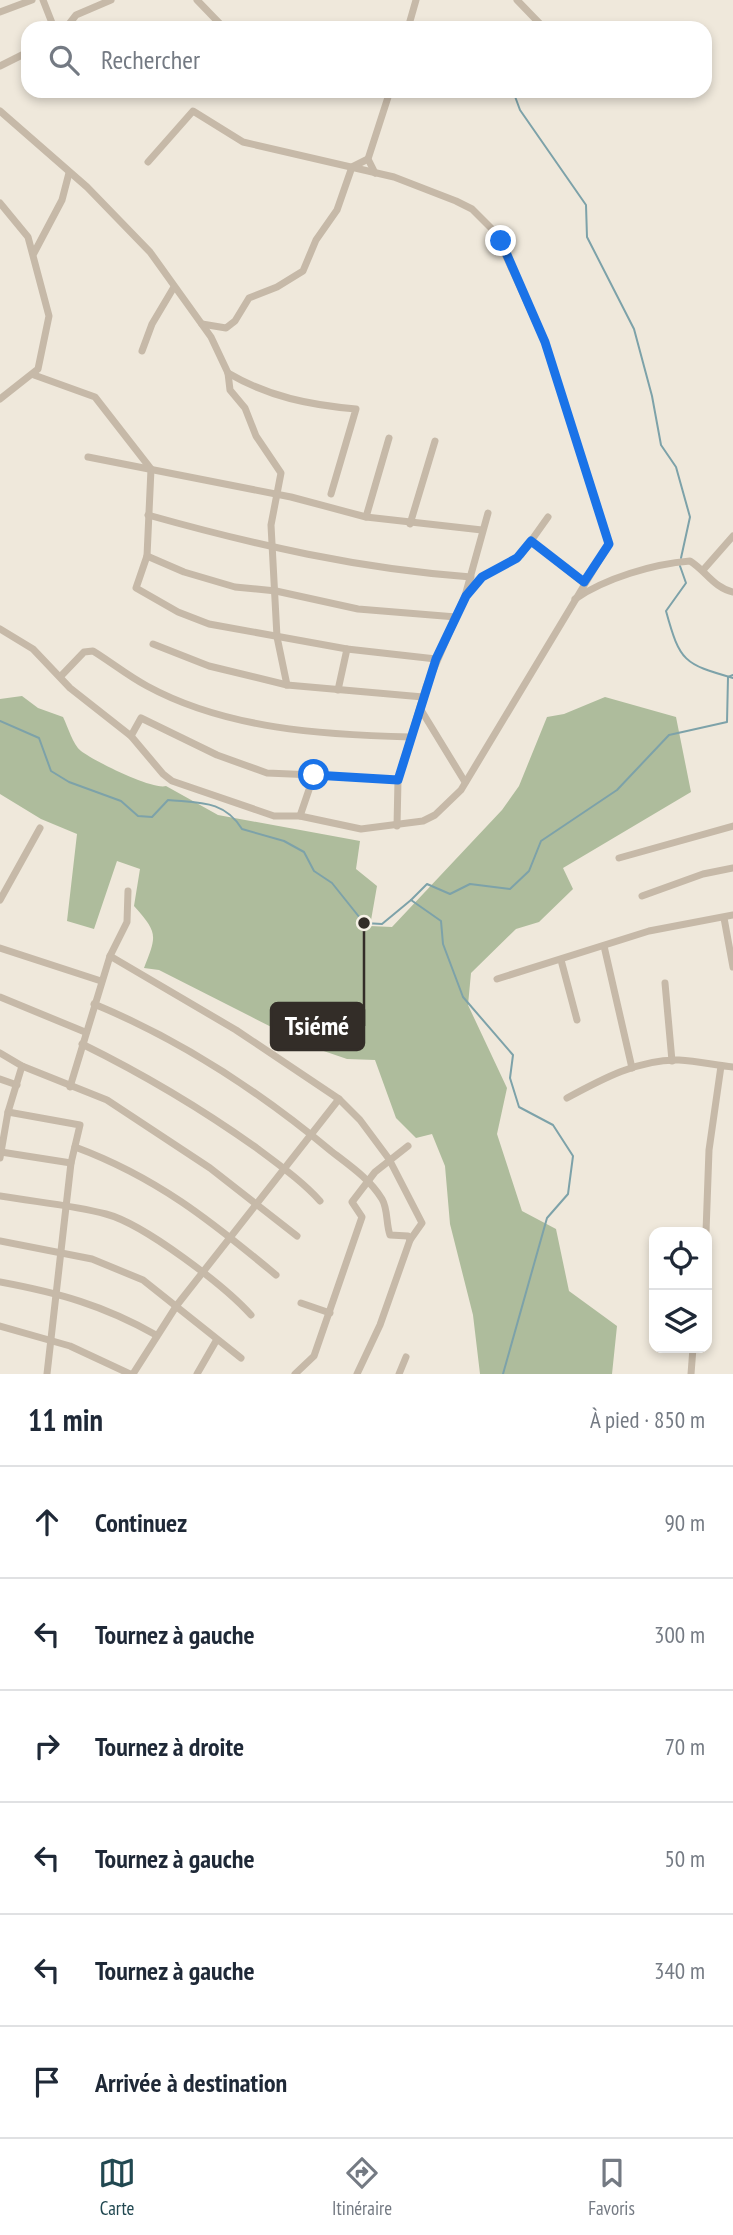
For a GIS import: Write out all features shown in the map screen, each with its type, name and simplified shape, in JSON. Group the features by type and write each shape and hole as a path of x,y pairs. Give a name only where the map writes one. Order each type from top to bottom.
{"street":[{"path":"0,12 32,0"},
{"path":"43,0 51,21"},
{"path":"71,21 76,15 111,0"},
{"path":"197,0 216,21"},
{"path":"410,21 416,0"},
{"path":"517,0 537,21"},
{"path":"0,66 21,55"},
{"path":"374,173 368,159 387,98"},
{"path":"0,111 87,187 150,253 222,357 230,390 245,408 256,436 281,473 271,525 277,637 287,685"},
{"path":"0,629 33,649 70,688 131,736 153,764 172,781 274,816 300,816 361,829 397,826 435,815 465,782 607,547 609,538 545,342 501,241 472,209 374,173 243,142 193,111 148,162"},
{"path":"201,324 226,328 235,321 249,298 277,287 303,271 316,240 337,210 352,167 368,159"},
{"path":"34,253 62,200 69,173"},
{"path":"0,203 24,230 34,253 48,316 40,365 34,375 0,399"},
{"path":"142,351 152,324 174,287"},
{"path":"228,373 276,396 304,403 356,409 331,494"},
{"path":"34,375 95,397 151,469 147,556 136,588 178,612 209,624 347,649 436,659"},
{"path":"366,517 390,438"},
{"path":"410,524 435,441"},
{"path":"88,457 276,495 366,517 482,530"},
{"path":"397,826 398,780 436,659 466,596 488,513"},
{"path":"148,515 256,545 273,546 395,571 471,577"},
{"path":"466,596 482,577 517,558 548,517"},
{"path":"704,569 733,537"},
{"path":"531,541 584,582 589,589"},
{"path":"147,556 184,572 235,587 358,608 456,617"},
{"path":"575,599 589,589 690,561 704,569 723,590 733,592"},
{"path":"153,644 209,666 287,685 423,697"},
{"path":"338,690 347,649"},
{"path":"61,676 85,652 93,651 148,687 221,715 288,729 411,737"},
{"path":"421,710 465,782"},
{"path":"131,736 141,718 217,755 267,773 398,780"},
{"path":"300,816 314,775"},
{"path":"619,858 733,826"},
{"path":"0,900 40,828"},
{"path":"642,896 703,874 733,868"},
{"path":"69,1087 110,956 127,922 128,891"},
{"path":"497,979 649,931 733,915"},
{"path":"724,918 733,967"},
{"path":"604,946 632,1068"},
{"path":"0,947 101,982"},
{"path":"110,956 236,1030 339,1099 360,1119 389,1160 422,1223 410,1240 380,1325 357,1374"},
{"path":"561,960 577,1020"},
{"path":"665,983 672,1061"},
{"path":"0,997 85,1032"},
{"path":"94,1004 183,1045 311,1134 367,1180 385,1205 390,1235 408,1236 410,1240"},
{"path":"82,1044 145,1075 284,1168 320,1201"},
{"path":"0,1053 69,1087 107,1100 257,1202 297,1236"},
{"path":"567,1098 632,1068 672,1061 733,1067"},
{"path":"22,1066 5,1115 0,1155 71,1163"},
{"path":"706,1227 709,1150 721,1066"},
{"path":"0,1079 17,1085"},
{"path":"0,1326 51,1340 132,1374 177,1306 339,1099"},
{"path":"5,1115 80,1125 71,1163 47,1374"},
{"path":"295,1374 314,1356 362,1217 352,1202 367,1180 408,1146"},
{"path":"75,1147 111,1160 158,1184 230,1236 276,1275"},
{"path":"0,1196 107,1214 135,1226 202,1273 251,1315"},
{"path":"0,1241 92,1259 143,1280 216,1341 241,1358"},
{"path":"0,1283 55,1293 109,1310 156,1335"},
{"path":"301,1303 330,1313"},
{"path":"197,1374 216,1341"},
{"path":"691,1374 693,1353"},
{"path":"399,1374 406,1357"}],"green space":[{"path":"22,696 38,708 63,717 76,745 88,756 149,784 166,786 218,815 360,841 356,869 377,886 370,926 392,927 502,810 519,786 547,717 564,714 605,697 676,717 691,792 563,868 573,889 539,922 516,929 471,973 468,1005 507,1088 497,1134 522,1211 556,1229 569,1291 617,1326 612,1374 480,1374 473,1315 450,1224 445,1166 432,1134 416,1138 396,1118 375,1060 347,1059 309,1046 159,970 144,968 153,935 148,922 134,906 140,869 117,861 94,929 67,921 77,834 41,819 0,794 0,699"}],"waterway":[{"path":"516,98 520,110 586,205 587,237 634,329 652,396 661,445 676,467 690,517 681,558"},
{"path":"680,566 686,583 666,611 675,641 680,651 694,664 733,678"},
{"path":"411,900 427,884 450,894 470,884 510,889 529,871 541,841 617,790 669,735 727,722 728,677 733,675"},
{"path":"0,721 39,738 51,771 69,782 121,801 138,816 152,817 168,800 210,805 227,813 242,829 284,841 304,852 314,871 332,883 364,923 382,924 411,900 441,921 443,944 463,997 513,1055 510,1078 519,1107 553,1125 573,1156 568,1194 547,1218 503,1374"}],"place":[{"name":"Tsiémé","path":"364,923"}],"route":[{"path":"314,775 398,780 436,659 471,587 482,577 521,555 531,541 584,582 609,544 545,342 501,241"}]}
